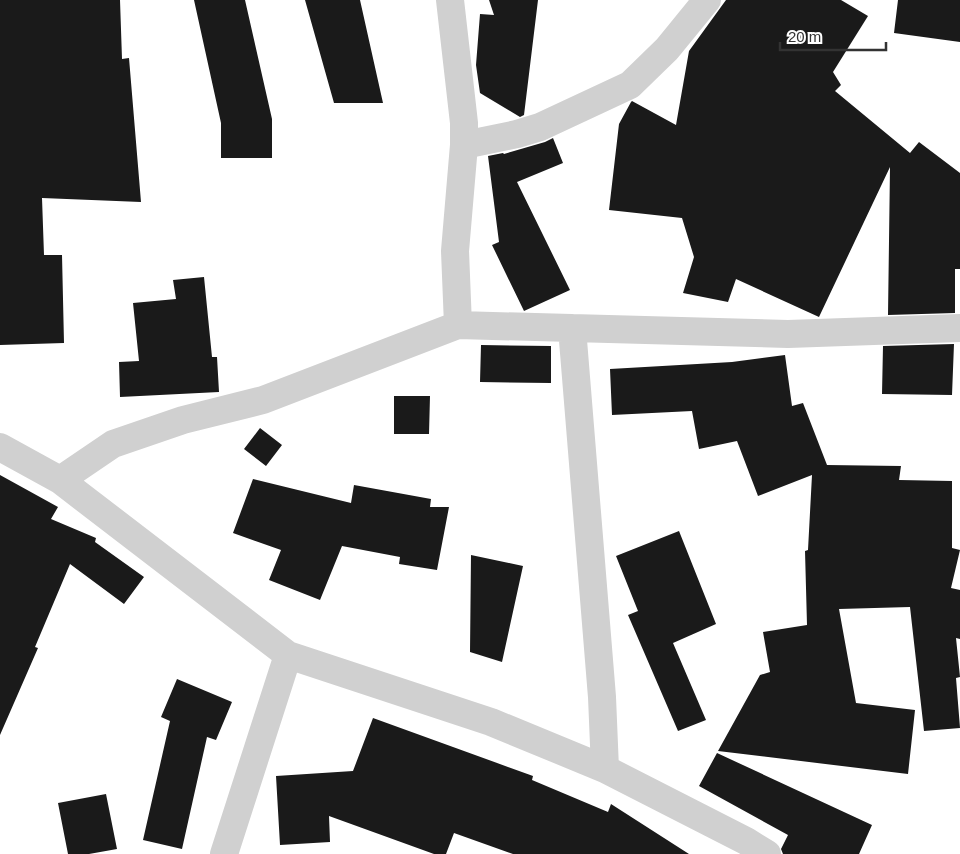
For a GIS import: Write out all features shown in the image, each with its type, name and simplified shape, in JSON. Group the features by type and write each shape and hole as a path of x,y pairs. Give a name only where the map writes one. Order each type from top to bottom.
{"street":[{"path":"450,0 464,123 464,145 455,251 458,325"},
{"path":"464,145 517,134 540,127 630,85 667,49 707,0"},
{"path":"60,480 113,444 182,420 263,400 458,325 788,334 960,328"},
{"path":"572,328 602,697 605,768"},
{"path":"0,447 60,480 288,655 491,722 605,768 746,841 767,854"},
{"path":"224,854 288,655"}],"building":[{"path":"0,0 120,0 122,59 129,58 141,202 42,198 44,255 62,255 64,343 0,345"},
{"path":"194,0 245,0 272,119 272,158 221,158 221,123"},
{"path":"305,0 360,0 383,103 334,103"},
{"path":"489,0 538,0 524,115 520,117 480,93 476,65 480,14 494,15"},
{"path":"726,0 841,0 868,16 833,72 841,85 835,91 910,153 919,142 960,173 960,269 955,269 955,313 888,315 890,167 819,317 736,279 728,302 683,293 694,257 682,218 609,210 619,124 631,102 676,125 689,51"},
{"path":"898,0 960,0 960,42 894,33"},
{"path":"553,138 563,163 517,182 570,290 524,311 492,245 499,242 488,156 504,154"},
{"path":"204,277 212,357 217,357 219,392 120,397 119,362 139,361 133,303 176,299 173,280"},
{"path":"954,344 952,395 882,394 883,346"},
{"path":"481,345 551,346 551,383 480,382"},
{"path":"785,355 792,406 803,403 827,465 901,466 899,480 952,481 952,548 960,550 951,588 960,590 960,639 956,638 960,677 956,678 960,728 924,731 910,607 839,609 856,703 915,710 908,774 718,751 760,675 770,672 763,632 807,625 805,551 808,550 812,475 758,496 737,441 699,449 692,411 612,415 610,369 732,362"},
{"path":"394,396 430,396 429,434 394,434"},
{"path":"260,428 282,445 266,466 244,449"},
{"path":"0,475 58,507 51,519 96,538 95,542 144,577 124,604 70,564 35,647 38,648 0,735"},
{"path":"253,479 351,503 354,485 431,499 430,507 449,507 437,570 399,564 400,557 342,546 320,600 269,580 281,550 233,533"},
{"path":"679,531 716,624 673,643 706,720 678,731 628,615 638,611 616,556"},
{"path":"471,555 523,566 502,662 470,652"},
{"path":"177,679 232,702 216,740 207,737 182,849 143,840 170,721 161,717"},
{"path":"373,718 533,776 532,780 608,812 611,804 689,854 513,854 454,833 446,854 434,854 329,816 330,842 280,845 276,776 353,771"},
{"path":"717,753 872,825 859,854 783,854 781,849 788,835 699,786"},
{"path":"106,794 117,849 89,854 68,854 58,803"}]}
